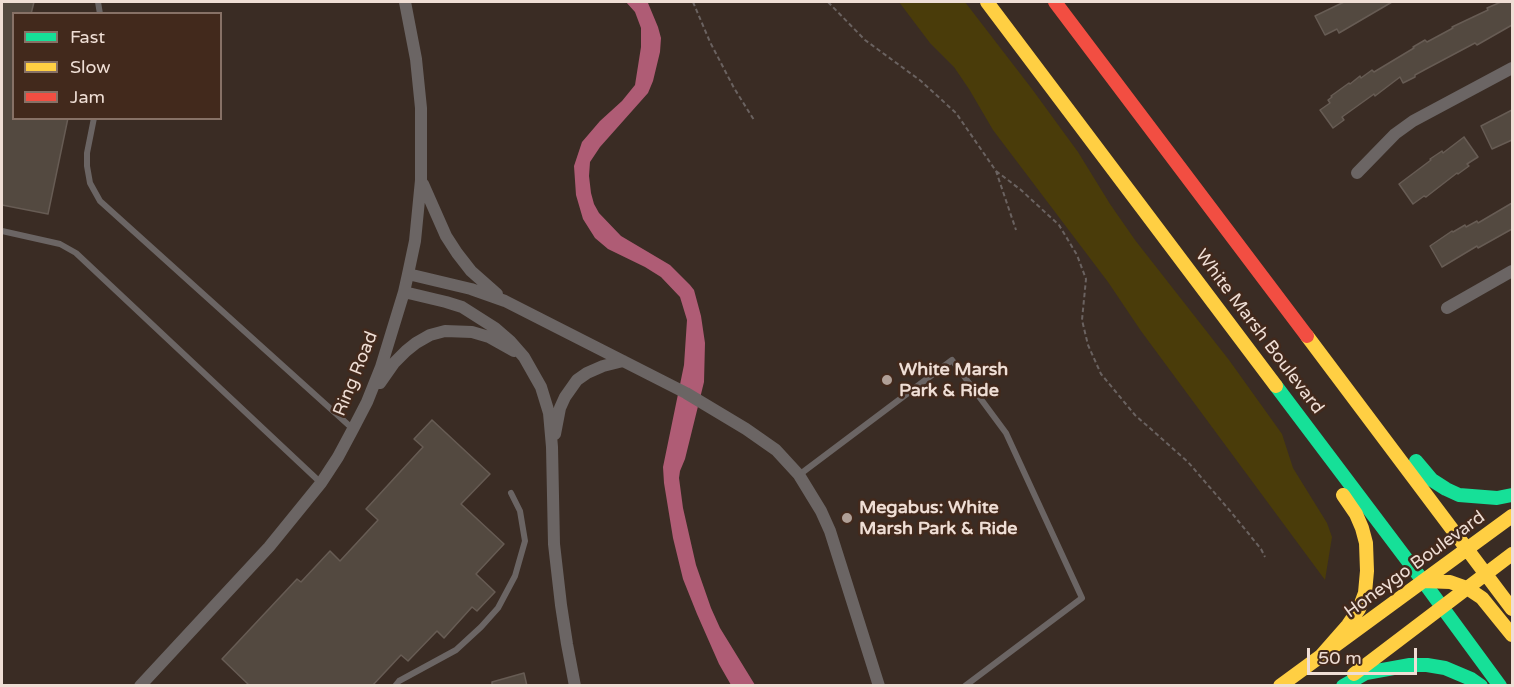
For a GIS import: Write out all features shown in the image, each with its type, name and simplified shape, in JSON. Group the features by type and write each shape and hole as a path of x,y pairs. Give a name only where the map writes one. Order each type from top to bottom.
{"main road":[{"name":"White Marsh Boulevard","path":"987,2 1500,686"},
{"name":"White Marsh Boulevard","path":"1055,2 1512,609"},
{"path":"1126,185 1148,226 1243,362 1349,502 1362,528 1367,562 1365,592 1359,609 1348,626 1319,658"},
{"path":"1281,302 1432,480 1446,489 1468,497 1497,498 1512,495"},
{"name":"Honeygo Boulevard","path":"1280,686 1512,516"},
{"path":"1341,686 1512,554"},
{"path":"1423,581 1450,582 1467,588 1482,598 1512,635"},
{"path":"1341,686 1366,673 1410,665 1445,668 1481,686"}],"street":[{"name":"Ring Road","path":"140,686 269,547 321,483 367,402 404,292 415,241 421,180 421,108 416,58 405,2"},
{"path":"1357,173 1379,148 1404,127 1512,68"},
{"path":"421,180 442,227 457,253 471,271 505,301"},
{"path":"1447,308 1512,271"},
{"path":"408,274 471,289 505,301 646,372 746,429 776,450 799,475 822,511 879,686"},
{"path":"404,292 446,302 470,312 495,328 524,357 541,387 549,413 552,447 555,555 562,615 575,686"},
{"path":"367,402 394,363 416,343 430,335 445,331 472,332 489,337 524,357"},
{"path":"552,447 560,408 577,380 603,366 623,361"}],"lane":[{"path":"94,120 87,153 87,166 90,183 100,201 353,429"},
{"path":"2,231 60,244 76,253 321,483"},
{"path":"799,475 952,360 1006,433 1082,598 965,686"},
{"path":"395,686 399,681 456,650 498,608 515,576 525,541 520,511 511,493"}],"path":[{"path":"693,2 734,88 754,120"},
{"path":"828,2 865,40 921,81 956,113 996,171 1016,230"},
{"path":"996,171 1021,190 1059,225 1077,255 1086,279 1082,320 1088,345 1101,374 1135,415 1188,462 1261,549 1264,557"}],"shaded area":[{"path":"626,2 648,3 661,38 660,52 648,93 600,147 590,162 591,193 599,213 621,236 670,265 694,290 705,343 704,382 680,471 683,508 696,565 711,608 720,628 755,685 731,685 719,664 683,579 673,538 663,467 684,365 687,320 680,297 661,277 608,249 595,238 583,219 576,195 574,166 582,142 635,85 641,47 641,28 635,12"},
{"path":"899,2 965,2 1032,89 1078,152 1135,240 1229,360 1282,434 1293,468 1327,523 1332,537 1325,580 1141,331 1108,282 993,130 954,67 930,43"}],"building":[{"path":"2,2 34,2 32,12 12,12 12,120 68,120 48,214 2,205"},
{"path":"1344,2 1392,2 1339,33 1337,29 1325,35 1315,16"},
{"path":"1501,2 1512,2 1512,25 1403,83 1400,77 1342,117 1344,120 1333,128 1320,110 1330,103 1328,100 1331,96 1360,76 1361,78 1372,70 1374,72 1425,40 1427,42"},
{"path":"1512,110 1512,140 1492,149 1481,126"},
{"path":"1464,137 1478,157 1458,174 1413,204 1399,184 1430,159 1442,151 1443,153"},
{"path":"1512,203 1512,229 1442,267 1430,246 1452,231 1477,221 1478,223"},
{"path":"432,420 490,474 461,504 504,544 476,574 495,592 477,611 472,607 444,638 437,631 408,661 401,655 372,686 250,686 222,659 297,579 301,582 330,551 340,561 378,520 366,509 423,447 414,439"},
{"path":"524,673 527,686 492,686 492,682"}],"traffic: fast":[{"path":"1276,386 1500,686"},
{"path":"1416,461 1432,480 1459,495 1497,498 1512,495"},
{"path":"1343,686 1366,673 1410,665 1445,668 1481,686"}],"traffic: slow":[{"path":"987,2 1276,386"},
{"path":"1307,336 1512,609"},
{"path":"1319,658 1348,625 1359,609 1365,593 1366,543 1356,514 1343,495"},
{"path":"1280,686 1512,516"},
{"path":"1354,674 1512,554"},
{"path":"1423,581 1450,582 1467,588 1482,598 1512,635"}],"traffic: jam":[{"path":"1055,2 1307,336"}],"place":[{"name":"White Marsh Park & Ride","path":"887,380"},
{"name":"Megabus: White Marsh Park & Ride","path":"847,518"}]}
